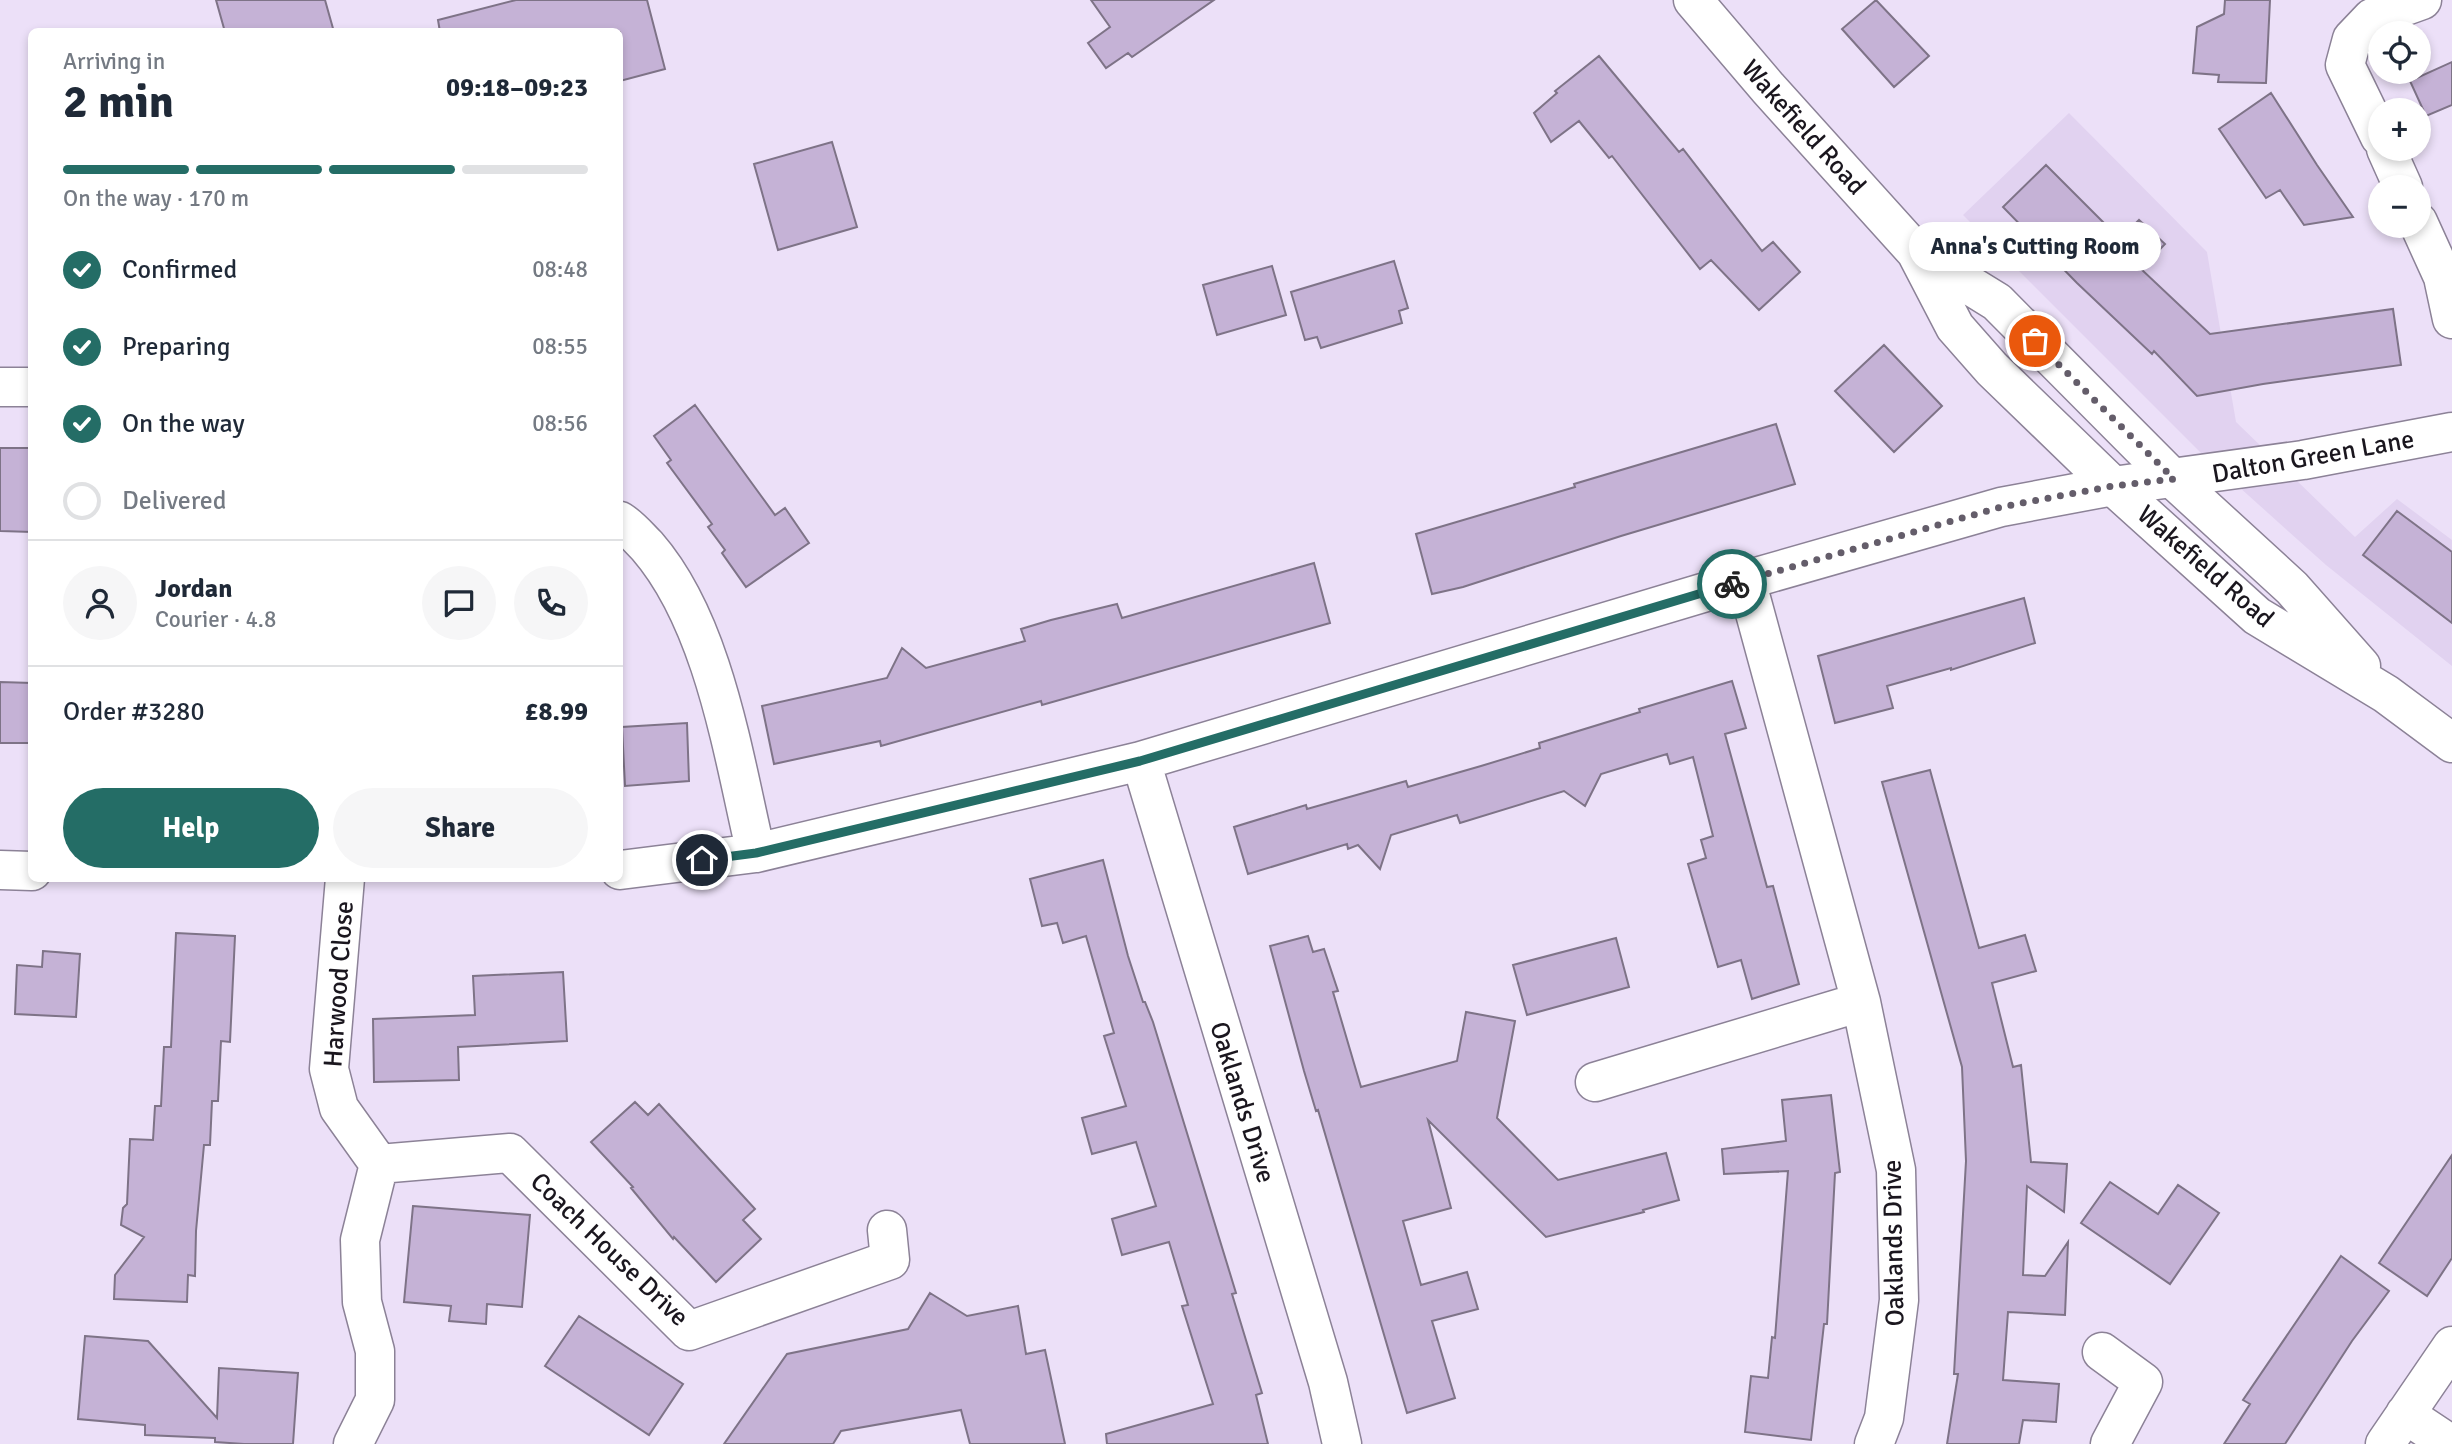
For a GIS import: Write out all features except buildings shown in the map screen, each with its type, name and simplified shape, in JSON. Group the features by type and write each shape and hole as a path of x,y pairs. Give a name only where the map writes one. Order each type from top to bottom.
{"main road":[{"name":"Wakefield Road","path":"1693,0 1768,88 1916,252 1955,327 1969,346 2113,486 2257,616 2386,694 2452,743"},
{"path":"2368,112 2346,65 2351,38 2372,18 2422,0"},
{"path":"2425,238 2443,277 2452,319"},
{"name":"Wakefield Road","path":"1916,252 1997,302 2174,479 2292,587 2386,694"},
{"path":"0,387 28,387"},
{"name":"Dalton Green Lane","path":"623,870 756,853 1140,761 1746,580 2001,507 2113,486 2303,460 2452,432"},
{"path":"623,523 630,527 667,569 692,618 714,680 756,853"},
{"name":"Oaklands Drive","path":"1746,580 1861,1002 1896,1170 1899,1300 1884,1418 1874,1444"},
{"name":"Oaklands Drive","path":"1140,761 1328,1382 1342,1444"},
{"path":"0,870 28,870"},
{"name":"Harwood Close","path":"345,882 329,1069 339,1108 379,1164"},
{"path":"1595,1082 1861,1002"},
{"name":"Coach House Drive","path":"379,1164 510,1153 689,1331 890,1260 887,1230"},
{"path":"353,1444 375,1400 375,1351 362,1302 360,1240 379,1164"},
{"path":"2450,1444 2395,1429 2452,1346"},
{"path":"2102,1352 2143,1382 2110,1444"}],"shaded area":[{"path":"2069,113 2207,252 2236,422 2355,537 2397,499 2452,540 2452,666 2326,565 2200,452 1963,215"}],"way so far":[{"path":"1732,584 2001,507 2113,486 2174,479 2035,341"}],"place":[{"name":"Anna's Cutting Room","path":"2035,341"}],"route":[{"path":"702,860 756,853 1140,761 1732,584"}]}
